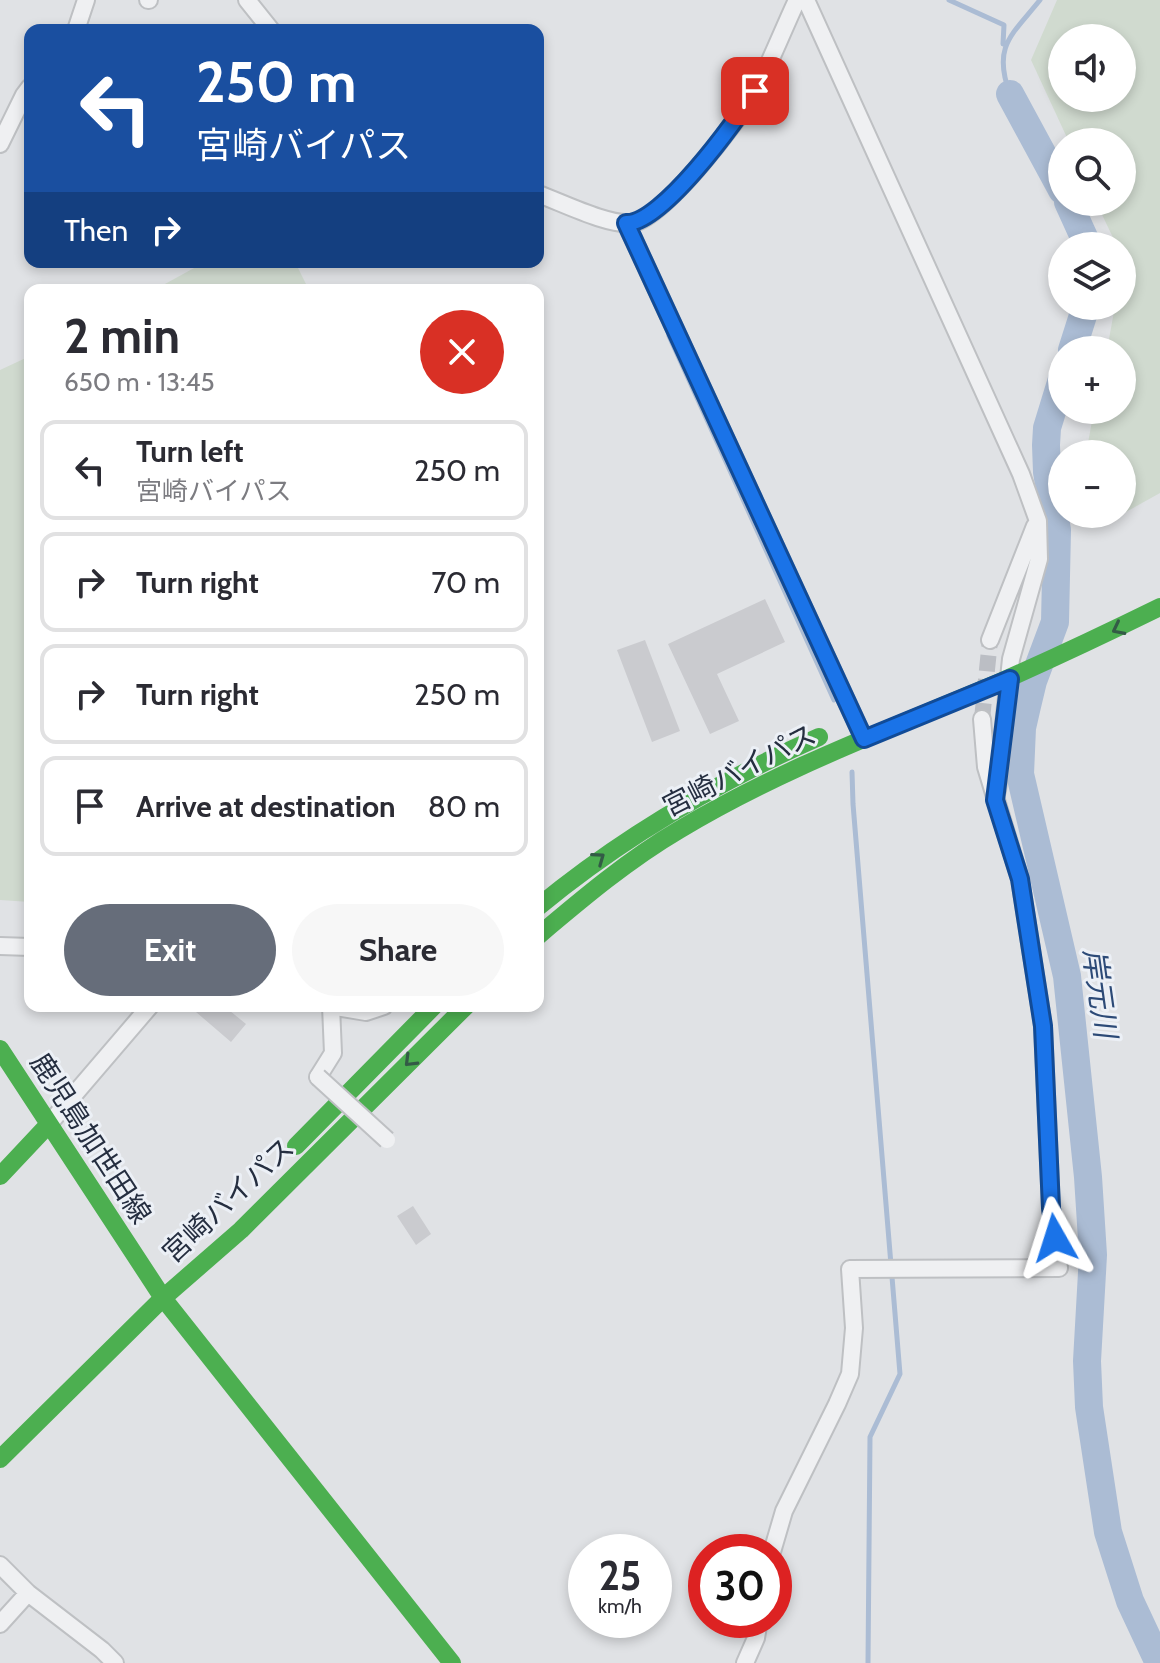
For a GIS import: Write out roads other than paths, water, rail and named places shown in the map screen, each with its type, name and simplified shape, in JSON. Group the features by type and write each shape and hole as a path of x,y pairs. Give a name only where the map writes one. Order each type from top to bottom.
{"main road":[{"name":"宮崎バイパス","path":"544,931 609,878 738,796 1017,666 1077,628 1157,598"},
{"name":"宮崎バイパス","path":"927,693 1077,650 1157,598"},
{"name":"宮崎バイパス","path":"544,902 603,855 681,805 769,758 864,718"},
{"name":"宮崎バイパス","path":"282,1161 428,1012"},
{"name":"宮崎バイパス","path":"0,1459 163,1298 241,1230 460,1012"},
{"name":"鹿児島加世田線","path":"0,1049 163,1298 452,1663"},
{"path":"0,1176 49,1124"},
{"name":"宮崎バイパス","path":"163,1298 227,1216"}],"street":[{"path":"78,24 86,0"},
{"path":"247,0 266,24"},
{"path":"544,196 609,220 633,223 647,217 666,201 729,129 755,91 797,0"},
{"path":"806,0 1021,474 1037,519 1039,559 1017,666 995,800"},
{"path":"0,144 24,95"},
{"path":"626,223 832,674 864,718 864,739"},
{"path":"990,640 1037,519"},
{"path":"777,1534 784,1511 844,1392 850,1374 854,1328 850,1269 1059,1268 1051,1208 1043,1026 1020,879 986,767 982,719"},
{"path":"0,946 24,947"},
{"path":"49,1124 145,1012"},
{"path":"330,1012 333,1053 318,1077 387,1140"},
{"path":"0,1565 28,1593 115,1663"},
{"path":"0,1624 28,1593"},
{"path":"745,1663 756,1638"}],"waterway":[{"path":"949,0 1004,25 1003,44"},
{"name":"岸元川","path":"1010,94 1005,78 1004,52 1013,32 1040,0"},
{"name":"岸元川","path":"1010,94 1048,164"},
{"name":"岸元川","path":"1074,216 1082,232"},
{"name":"岸元川","path":"1076,336 1082,320"},
{"path":"669,336 834,700"},
{"name":"岸元川","path":"1048,424 1047,472 1057,530 1055,622 1027,706 1022,728 1020,774 1067,976 1093,1255 1087,1361 1089,1407 1108,1532 1130,1601 1159,1663"},
{"path":"852,772 900,1374 870,1437 868,1663"}],"tunnel":[{"path":"982,719 990,640"}]}
